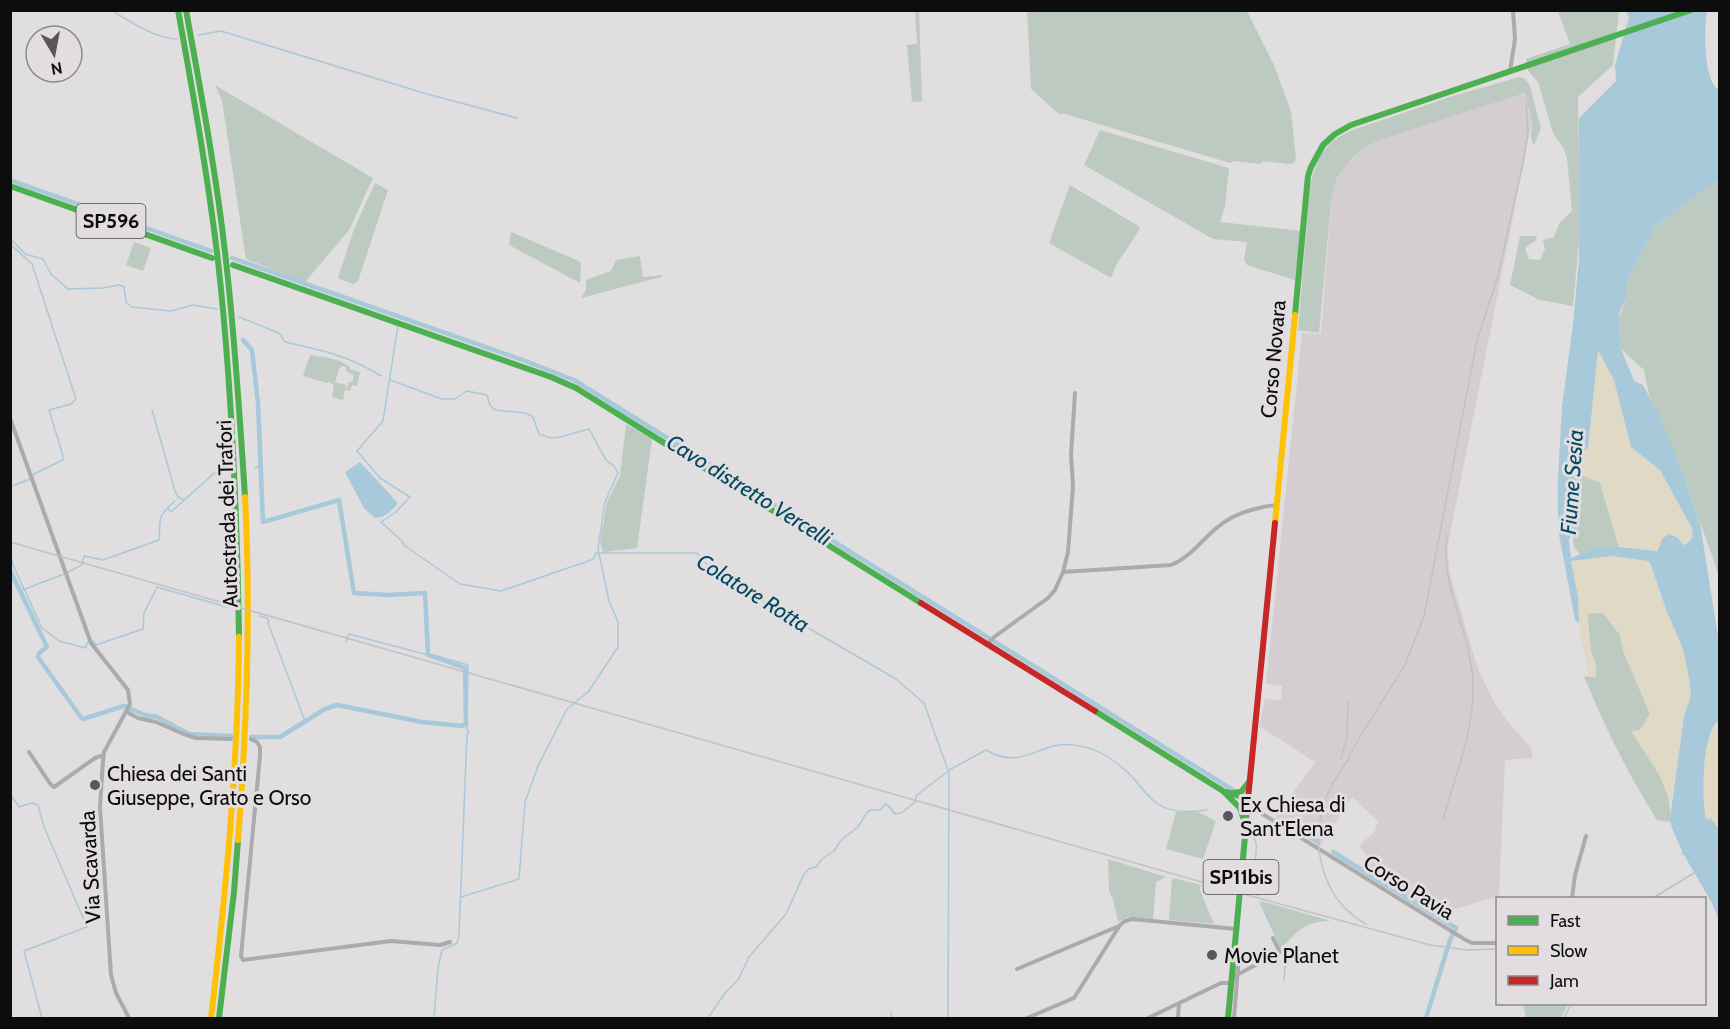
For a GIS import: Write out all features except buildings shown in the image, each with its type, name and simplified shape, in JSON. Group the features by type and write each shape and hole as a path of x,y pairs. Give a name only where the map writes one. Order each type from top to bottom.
{"main road":[{"name":"Autostrada dei Trafori","path":"178,10 198,120 216,243 235,469 239,610 236,747 228,864 211,1018"},
{"name":"Autostrada dei Trafori","path":"186,10 206,117 225,243 244,482 248,586 244,746 237,865 219,1018"},
{"name":"Corso Novara","path":"1246,826 1308,176 1315,154 1334,133 1351,124 1691,10"},
{"name":"SP596","path":"10,186 212,258"},
{"path":"233,265 564,382 1223,791 1248,802"},
{"path":"1233,797 1241,792 1250,780"},
{"path":"1233,797 1243,814 1246,826"},
{"name":"SP11bis","path":"1228,1018 1246,826"}],"street":[{"path":"1510,72 1515,39 1513,10"},
{"path":"988,644 994,637 1048,598 1055,590 1063,572 1068,552 1073,486 1071,455 1075,393"},
{"name":"Via Scavarda","path":"10,418 90,642 128,690 130,704 104,755 100,807 111,975 116,993 129,1018"},
{"path":"1063,572 1171,565 1184,558 1225,521 1243,513 1276,505"},
{"path":"127,711 138,718 156,722 196,738 231,739"},
{"path":"251,740 257,742 260,747 260,756 241,956 243,960 391,941 440,945 450,942"},
{"path":"29,752 54,787 95,758 104,755"},
{"name":"Corso Pavia","path":"1248,802 1454,933 1472,943 1496,943"},
{"path":"1572,897 1575,875 1586,836"},
{"path":"1017,969 1132,919 1236,929"},
{"path":"1027,1018 1074,999 1120,925"},
{"path":"1148,1018 1233,978 1280,952 1273,938"},
{"path":"1234,1018 1233,978 1239,956"},
{"path":"1178,1018 1179,1003"}],"shaded area":[{"path":"915,11 919,11 922,101 912,102 907,45 917,44"},
{"path":"1027,11 1247,11 1274,65 1291,112 1296,159 1294,163 1263,161 1261,164 1233,161 1230,163 1059,114 1031,89"},
{"path":"1558,11 1619,11 1613,65 1578,97 1580,230 1573,306 1540,300 1510,285 1520,236 1537,236 1536,240 1525,248 1529,259 1540,260 1545,249 1543,240 1554,237 1560,222 1572,211 1564,149 1553,133 1538,82 1528,71 1526,59 1570,44"},
{"path":"1519,77 1525,79 1530,86 1541,128 1534,146 1531,138 1532,121 1525,93 1380,140 1364,148 1352,158 1337,177 1331,202 1319,333 1298,330 1310,188 1315,168 1328,146 1353,130 1453,96"},
{"path":"215,85 373,178 349,230 305,282 246,259 222,101"},
{"path":"1525,93 1532,121 1447,549 1450,575 1478,669 1495,704 1531,747 1533,758 1505,760 1499,896 1434,913 1366,871 1369,869 1365,852 1359,846 1375,831 1378,821 1352,797 1320,846 1275,818 1315,762 1259,726 1265,699 1281,700 1282,686 1266,684 1302,333 1321,334 1331,202 1337,177 1343,167 1364,148 1380,140"},
{"path":"1100,130 1229,168 1225,207 1220,222 1301,231 1295,280 1247,265 1244,260 1247,242 1213,239 1084,165"},
{"path":"1719,179 1719,576 1685,479 1649,395 1644,370 1621,349 1618,316 1626,298 1627,282 1656,225"},
{"path":"375,183 388,190 358,281 353,284 338,278 354,229"},
{"path":"1070,185 1140,227 1116,265 1111,278 1049,243"},
{"path":"511,232 581,262 580,283 509,245"},
{"path":"134,242 151,248 143,271 126,265"},
{"path":"640,256 643,277 663,275 581,298 586,290 586,280 611,271 616,260"},
{"path":"310,355 336,360 360,372 357,386 352,385 350,391 346,390 354,375 342,366 335,382 346,385 343,400 332,397 334,385 303,376"},
{"path":"626,424 652,439 637,548 603,552 600,543 607,502 620,476"},
{"path":"1579,474 1600,483 1619,547 1595,548 1581,555 1575,549 1573,543"},
{"path":"1587,613 1603,613 1620,635 1624,653 1650,714 1640,730 1631,731 1659,774 1668,797 1670,822 1657,820 1646,803 1617,750 1584,676 1595,677 1596,665 1591,651"},
{"path":"1176,812 1198,812 1216,821 1203,859 1166,849"},
{"path":"1108,859 1166,877 1156,882 1153,919 1127,917 1118,922 1109,891"},
{"path":"1172,878 1202,885 1200,890 1214,924 1169,920"},
{"path":"1261,901 1331,921 1315,923 1303,928 1282,948"},
{"path":"1523,1005 1568,1005 1561,1018 1526,1018"}],"sand":[{"path":"1598,349 1614,380 1631,447 1660,470 1692,528 1693,537 1678,547 1648,550 1619,547 1600,483 1579,474 1580,455 1588,448"},
{"path":"1612,556 1649,561 1683,649 1691,696 1684,716 1671,805 1660,776 1631,731 1641,730 1650,714 1624,653 1620,635 1603,613 1587,614 1591,651 1596,665 1596,677 1589,677 1580,634 1578,597 1571,561"},
{"path":"1718,720 1719,829 1706,817 1703,800 1707,744 1712,726"}],"water":[{"name":"Fiume Sesia","path":"1626,11 1707,11 1705,41 1707,66 1714,85 1719,90 1719,179 1656,225 1627,282 1626,298 1618,316 1621,349 1634,381 1643,385 1660,417 1700,523 1719,643 1719,720 1709,737 1703,781 1706,818 1709,820 1710,817 1719,829 1719,920 1712,903 1684,855 1681,854 1683,853 1670,819 1684,716 1691,696 1683,649 1652,568 1649,561 1612,556 1571,561 1578,597 1579,623 1575,620 1558,529 1562,407 1579,259 1579,118 1616,81 1615,65 1629,18","holes":["1598,350 1614,380 1631,447 1660,470 1692,528 1693,537 1683,545 1678,538 1669,534 1662,539 1658,551 1619,547 1595,548 1571,558 1569,540 1574,530 1580,455 1588,448"]},
{"path":"360,462 397,502 385,515 375,518 364,508 345,472"}],"waterway":[{"path":"111,10 152,33 177,39"},
{"path":"199,35 221,31 427,94 517,118"},
{"name":"Cavo distretto Vercelli","path":"10,180 211,251"},
{"path":"10,238 25,254 43,259 51,274 68,289 119,285 124,287 126,302 132,307 171,311 193,305 217,309"},
{"path":"10,244 32,264 76,399 71,404 49,410 63,460 34,474 30,479 10,487"},
{"name":"Cavo distretto Vercelli","path":"232,258 574,380 1233,790"},
{"path":"239,317 279,333 285,342 346,359 381,376"},
{"name":"Colatore Rotta","path":"398,325 383,421 357,451 380,478 410,497 396,512 381,522 405,546 460,584 501,591 591,560 596,553 697,553 703,561 748,593 896,679 924,703 949,773 948,1018"},
{"path":"243,340 252,350 258,403 263,522 339,500 354,593 388,595 425,593 428,655 465,668 466,724 462,726 422,722 337,705 325,709 280,737 251,737"},
{"path":"390,380 442,399 455,399 467,391 487,395 490,405 495,410 526,413 533,417 539,434 551,438 589,429 606,460 614,466 618,473 605,502 598,549 609,601 618,622 618,647 589,691 567,709 538,766 525,802 519,879 461,897"},
{"path":"152,410 175,491 178,497 184,500"},
{"path":"255,468 260,466"},
{"path":"168,508 171,512 220,468 226,469"},
{"path":"68,572 82,565 84,556 103,560 159,540 162,515 175,501"},
{"path":"10,534 10,542"},
{"path":"10,551 13,565 42,628 59,641 86,648 87,643 93,641 96,645 143,629 144,613 157,587 227,607"},
{"path":"10,570 47,647 39,653 38,657 83,719 124,706 145,715 157,717 189,734 231,736"},
{"path":"20,591 64,574"},
{"path":"259,616 269,621 305,721"},
{"path":"346,642 349,634 428,655"},
{"path":"430,654 468,665 467,729 469,732 467,734 459,936 457,943 442,950 438,968 434,1018"},
{"path":"708,1018 725,993 738,980 749,957 786,914 804,874 834,851 841,840 858,827 870,810 880,810 885,804 895,814 901,813 914,803 917,795 951,769 986,750 1011,758 1062,745 1092,749 1116,762 1152,799 1163,807 1182,811 1207,810"},
{"path":"10,794 19,807 32,803 38,805 44,827 87,927 24,951 42,1018"},
{"path":"1249,832 1253,835 1256,844 1254,869 1258,874 1258,896"},
{"name":"Cavo distretto Vercelli","path":"1307,835 1318,842"},
{"name":"Cavo distretto Vercelli","path":"1333,852 1456,928 1450,940 1426,1018"},
{"path":"1260,902 1286,958 1284,980"},
{"path":"891,1012 892,1018"}],"railway":[{"path":"1346,763 1405,665 1424,616 1477,340 1498,276 1524,158 1528,130 1526,103"},
{"path":"1443,819 1465,746 1473,690 1469,654 1447,570 1447,536"},
{"path":"10,542 1240,893 1430,945 1467,950 1496,949"},
{"path":"1341,759 1347,737 1348,702"},
{"path":"1350,757 1328,793 1319,829 1319,848 1328,884 1350,913 1366,924"},
{"path":"1655,897 1720,857"},
{"path":"1564,1018 1570,1005"}],"traffic: fast":[{"path":"178,10 210,198 223,308 233,449 239,637"},
{"path":"186,10 222,230 235,349 245,497"},
{"path":"1295,315 1308,176 1323,145 1335,134 1351,125 1691,10"},
{"path":"10,186 212,258"},
{"path":"233,265 551,377 576,388 921,603"},
{"path":"1095,711 1223,791 1240,808 1246,826 1228,1018"},
{"path":"1232,793 1241,792 1248,783"},
{"path":"1227,792 1248,799 1246,820"},
{"path":"219,1018 238,840"}],"traffic: slow":[{"path":"1275,523 1295,315"},
{"path":"238,840 247,668 248,583 245,497"},
{"path":"211,1018 230,828 239,637"}],"traffic: jam":[{"path":"1248,799 1275,523"},
{"path":"921,603 1095,711"}],"place":[{"name":"Chiesa dei Santi Giuseppe, Grato e Orso","path":"95,785"},
{"name":"Ex Chiesa di Sant'Elena","path":"1228,816"},
{"name":"Movie Planet","path":"1212,955"}]}
